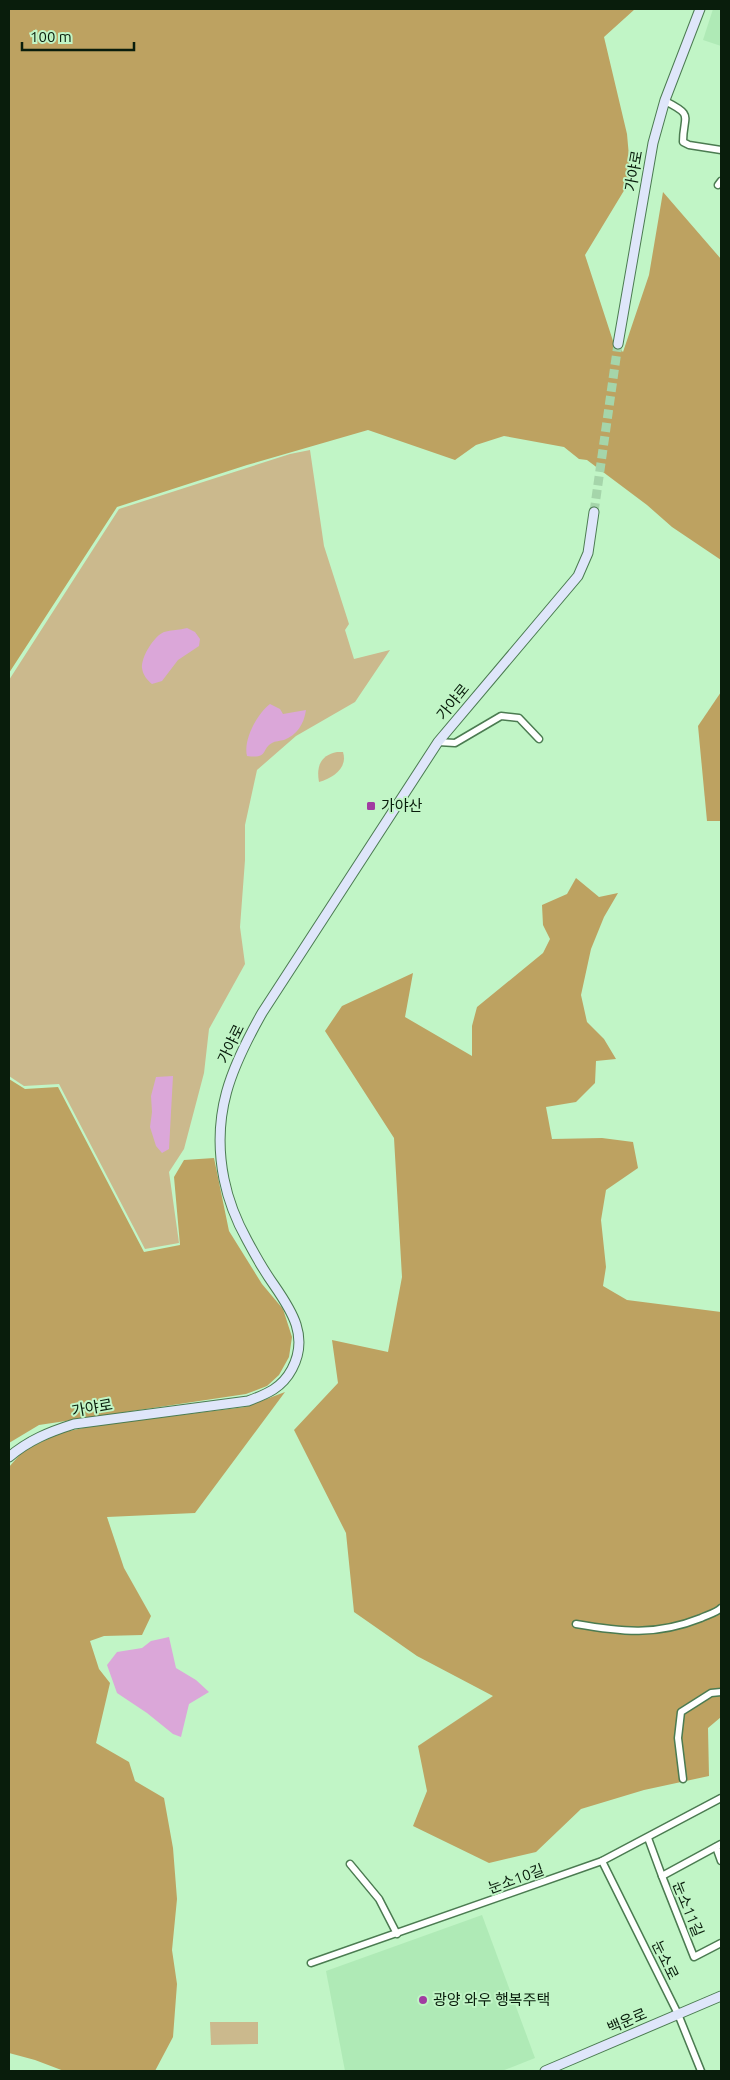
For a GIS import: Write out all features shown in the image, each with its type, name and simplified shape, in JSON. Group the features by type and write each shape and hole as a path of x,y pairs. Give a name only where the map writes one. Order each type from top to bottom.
{"street":[{"name":"가야로","path":"618,344 651,153 665,101 700,9"},
{"path":"665,101 677,107 685,114 683,142 689,145 721,150"},
{"name":"가야로","path":"9,1457 29,1441 74,1424 248,1401 268,1394 280,1386 288,1377 298,1354 299,1334 297,1323 286,1301 246,1239 230,1201 222,1165 221,1118 224,1097 239,1054 262,1013 438,742 578,576 588,553 594,512"},
{"path":"438,742 455,743 501,716 519,718 539,739"},
{"path":"576,1624 619,1631 641,1632 693,1621 721,1608"},
{"path":"683,1779 678,1738 681,1712 711,1692 721,1692"},
{"name":"눈소10길","path":"311,1963 602,1861 721,1798"},
{"path":"648,1838 662,1876"},
{"path":"719,1846 721,1861"},
{"name":"눈소11길","path":"719,1846 662,1876 694,1957 721,1943"},
{"name":"눈소로","path":"602,1861 678,2014 701,2071"},
{"path":"350,1864 379,1899 397,1934"},
{"name":"백운로","path":"545,2071 721,1996"}],"shaded area":[{"path":"9,9 635,9 604,37 627,134 631,179 585,255 613,341 623,352 649,275 663,192 721,259 721,560 672,527 647,505 587,460 579,459 564,447 504,436 476,445 455,460 368,430 247,465 117,507 9,673"},
{"path":"713,9 721,9 721,46 703,40"},
{"path":"310,450 324,546 349,624 345,630 354,659 390,650 355,702 296,736 257,770 245,825 245,860 240,927 245,964 209,1029 204,1073 184,1149 169,1172 179,1243 145,1249 59,1084 24,1086 9,1076 9,680 119,509 290,454"},
{"path":"187,628 195,632 200,639 199,646 178,660 162,681 152,684 143,673 142,668 142,663 149,647 164,632"},
{"path":"721,692 721,821 707,821 698,726"},
{"path":"270,704 280,709 283,714 306,710 304,720 296,732 289,738 273,742 262,755 247,756 247,743 252,728 260,714"},
{"path":"343,752 344,758 338,772 319,782 318,771 321,762 327,756"},
{"path":"576,878 599,897 618,893 604,917 591,949 581,995 587,1022 604,1039 616,1059 596,1061 595,1083 576,1102 546,1107 552,1139 602,1138 633,1142 638,1168 606,1190 601,1220 606,1267 603,1286 627,1300 721,1312 721,1717 708,1728 709,1776 644,1790 581,1809 536,1852 489,1863 413,1826 427,1791 418,1746 493,1696 417,1656 354,1612 346,1533 294,1430 338,1383 332,1340 388,1352 402,1277 394,1138 325,1031 342,1006 413,973 405,1017 472,1056 472,1026 477,1007 543,953 550,939 543,925 542,905 567,894"},
{"path":"173,1076 169,1149 162,1153 156,1146 150,1127 152,1112 151,1096 156,1077"},
{"path":"9,1079 25,1089 58,1087 144,1252 180,1245 174,1177 184,1160 214,1158 229,1231 262,1284 283,1309 292,1337 289,1357 279,1375 267,1386 246,1394 39,1425 9,1443"},
{"path":"285,1392 195,1513 107,1517 124,1568 151,1616 142,1635 104,1636 90,1641 99,1669 110,1683 96,1743 129,1762 135,1781 164,1798 173,1848 177,1899 172,1950 177,1984 173,2037 155,2071 64,2071 9,2053 9,1467 23,1451 60,1433 92,1426 245,1407"},
{"path":"169,1637 176,1668 196,1680 209,1692 189,1704 181,1737 173,1734 147,1713 117,1693 107,1665 117,1652 142,1648 151,1641"},
{"name":"광양 와우 행복주택","path":"482,1915 535,2058 502,2071 345,2071 326,1971"},
{"path":"210,2022 258,2022 258,2044 211,2045"}],"tunnel":[{"path":"594,512 618,344"}],"place":[{"name":"가야산","path":"371,806"},
{"name":"광양 와우 행복주택","path":"423,2000"}]}
